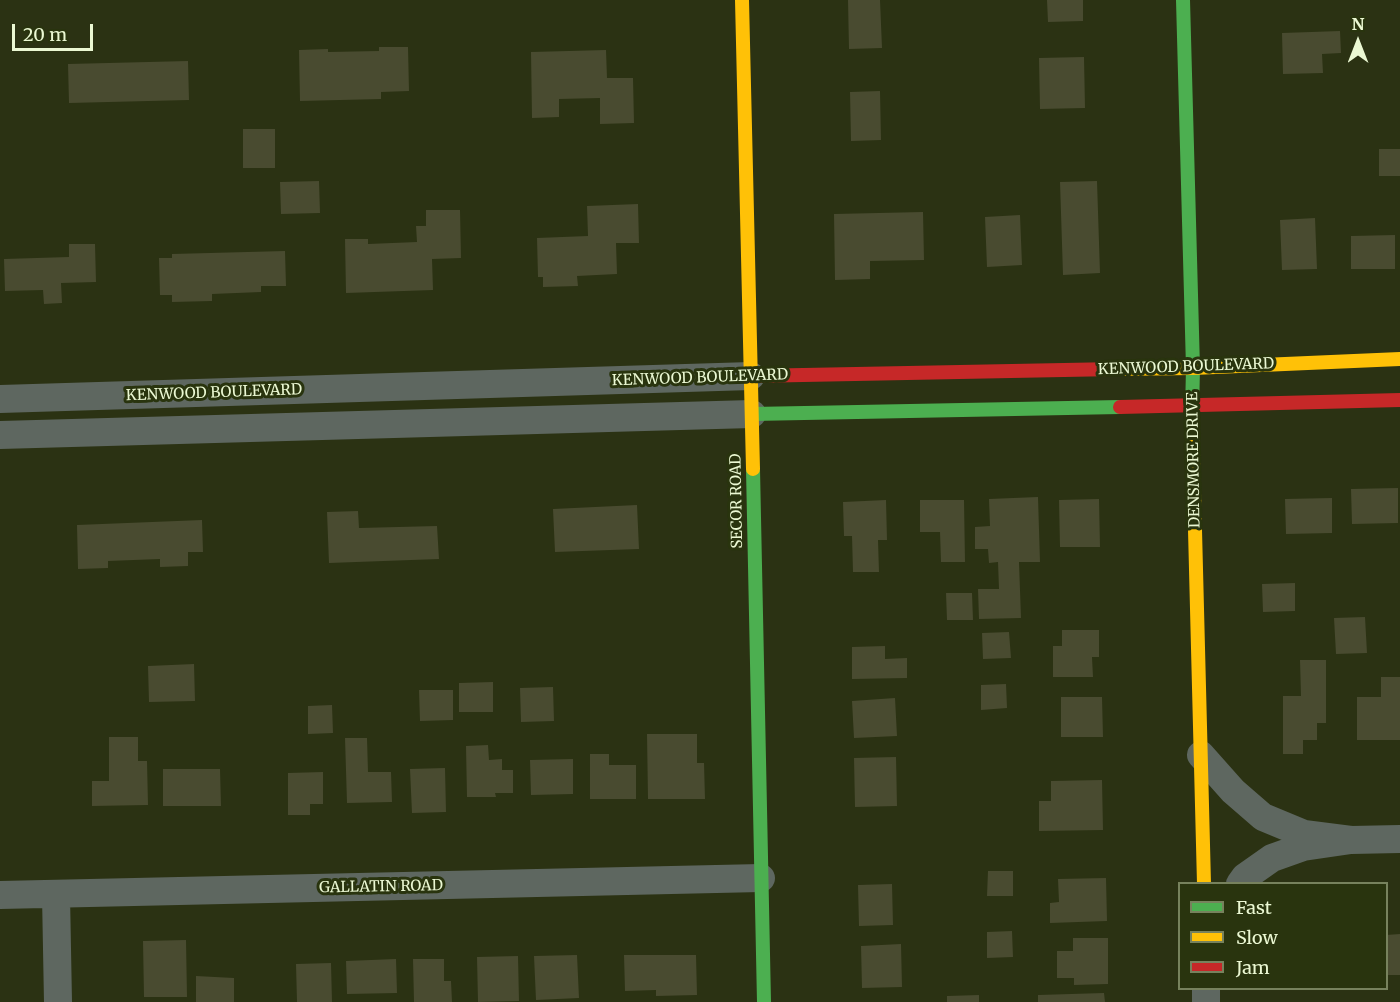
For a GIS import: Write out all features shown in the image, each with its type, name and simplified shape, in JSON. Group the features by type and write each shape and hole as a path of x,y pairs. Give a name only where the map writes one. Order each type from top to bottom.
{"street":[{"name":"SECOR ROAD","path":"742,0 764,1002"},
{"name":"DENSMORE DRIVE","path":"1183,0 1204,882"},
{"name":"KENWOOD BOULEVARD","path":"0,399 752,376 1193,368 1400,360"},
{"path":"0,435 752,414 1400,400"},
{"path":"1201,755 1233,791 1263,817 1304,834 1351,840"},
{"path":"1241,882 1272,858 1303,847 1351,840 1400,839"},
{"name":"GALLATIN ROAD","path":"0,895 761,878"},
{"path":"56,895 58,1002"}],"building":[{"path":"848,0 880,0 882,48 849,49"},
{"path":"1047,0 1083,0 1083,21 1048,22"},
{"path":"1340,31 1341,53 1322,54 1323,73 1283,74 1282,33"},
{"path":"379,47 408,47 409,91 381,92 381,99 300,101 299,50 379,51"},
{"path":"606,50 607,78 633,78 634,123 600,124 600,98 559,99 559,117 532,118 531,52"},
{"path":"1084,57 1085,108 1040,109 1039,58"},
{"path":"188,61 189,100 69,103 68,64"},
{"path":"880,91 881,140 851,141 850,92"},
{"path":"243,129 275,129 275,168 243,168"},
{"path":"1379,149 1400,149 1400,176 1379,176"},
{"path":"319,181 320,213 281,214 280,182"},
{"path":"1097,181 1100,273 1063,275 1060,182"},
{"path":"638,204 639,243 616,243 617,274 577,276 578,286 543,287 543,277 538,277 537,238 588,236 587,206"},
{"path":"426,210 460,210 461,258 432,259 433,290 346,293 345,239 368,239 368,244 417,242 416,226 426,226"},
{"path":"923,212 924,260 870,261 870,279 835,280 834,214"},
{"path":"1020,215 1022,265 987,267 985,217"},
{"path":"1315,218 1317,269 1282,270 1280,220"},
{"path":"1395,235 1395,269 1351,269 1351,236"},
{"path":"69,244 95,244 96,282 61,283 62,303 44,304 43,290 5,291 4,259 69,257"},
{"path":"285,251 286,286 261,286 261,292 212,294 212,301 172,302 172,295 160,295 159,258 172,258 172,254"},
{"path":"1398,488 1398,523 1352,524 1351,489"},
{"path":"1038,497 1040,562 1019,562 1021,618 979,619 978,589 999,589 998,562 989,563 988,549 975,549 975,527 990,526 989,499"},
{"path":"1332,498 1332,533 1286,534 1285,499"},
{"path":"1099,499 1100,547 1060,547 1059,500"},
{"path":"886,500 887,540 878,540 879,572 853,572 852,536 844,536 843,502"},
{"path":"920,500 964,500 965,562 941,562 940,532 920,532"},
{"path":"637,505 639,549 555,552 553,509"},
{"path":"358,511 359,528 437,526 439,559 329,563 327,512"},
{"path":"202,520 203,552 188,552 188,566 160,567 160,559 108,561 108,568 78,569 77,525"},
{"path":"1295,583 1295,611 1263,612 1262,584"},
{"path":"946,593 972,593 973,620 947,620"},
{"path":"1365,617 1367,653 1336,654 1334,618"},
{"path":"1062,630 1099,630 1099,657 1092,657 1093,677 1053,677 1053,646 1062,646"},
{"path":"1009,632 1011,658 983,659 982,633"},
{"path":"885,646 885,659 907,658 907,678 852,679 852,647"},
{"path":"1300,660 1326,660 1326,723 1317,723 1317,740 1303,740 1303,754 1283,754 1283,696 1301,696"},
{"path":"194,664 195,701 149,702 148,666"},
{"path":"1381,677 1400,677 1400,740 1357,740 1357,697 1381,697"},
{"path":"493,682 493,712 459,712 459,683"},
{"path":"1006,684 1007,708 981,710 981,685"},
{"path":"553,687 554,721 521,722 520,688"},
{"path":"419,690 453,690 453,720 420,721"},
{"path":"1061,697 1102,697 1103,737 1061,737"},
{"path":"895,698 897,736 854,738 852,701"},
{"path":"332,705 333,733 308,734 308,706"},
{"path":"647,734 697,734 697,763 704,763 705,799 648,799"},
{"path":"109,737 138,737 138,761 147,761 148,805 92,806 92,781 109,781"},
{"path":"345,738 367,738 368,772 391,772 392,802 347,803"},
{"path":"488,745 489,760 502,759 502,770 513,770 513,793 495,793 496,797 467,797 466,746"},
{"path":"590,754 609,754 609,765 636,765 636,799 590,799"},
{"path":"896,757 897,806 855,807 854,758"},
{"path":"573,759 573,794 531,795 530,760"},
{"path":"445,768 446,812 412,813 410,769"},
{"path":"163,769 220,769 221,806 163,806"},
{"path":"323,772 323,804 310,804 310,815 288,815 288,773"},
{"path":"1102,780 1103,830 1039,831 1039,801 1051,801 1051,781"},
{"path":"988,871 1013,871 1013,896 987,896"},
{"path":"1106,878 1107,921 1050,923 1050,903 1059,902 1058,879"},
{"path":"892,884 893,925 859,926 858,885"},
{"path":"1012,931 1013,957 987,958 987,932"},
{"path":"1400,934 1400,975 1388,975 1388,935"},
{"path":"1073,938 1108,938 1108,984 1074,985 1074,978 1057,978 1057,951 1073,951"},
{"path":"186,940 187,997 144,997 143,941"},
{"path":"901,944 902,987 862,988 861,946"},
{"path":"577,955 579,998 536,1000 534,956"},
{"path":"624,955 696,955 697,995 656,996 656,990 625,991"},
{"path":"518,956 519,1001 478,1002 477,957"},
{"path":"396,959 397,993 347,994 346,961"},
{"path":"413,959 444,959 444,981 451,981 452,1002 414,1002"},
{"path":"331,963 332,1002 297,1002 296,964"},
{"path":"196,976 234,978 234,1002 196,1002"},
{"path":"1104,993 1105,1002 1038,1002 1038,995"},
{"path":"979,995 979,1002 947,1002 947,996"}],"traffic: fast":[{"path":"1183,0 1193,368 1192,412"},
{"path":"752,414 1120,407"},
{"path":"753,469 764,1002"}],"traffic: slow":[{"path":"742,0 753,469"},
{"path":"1116,369 1400,359"},
{"path":"1192,412 1204,882"}],"traffic: jam":[{"path":"751,376 1116,369"},
{"path":"1120,407 1400,400"}]}
